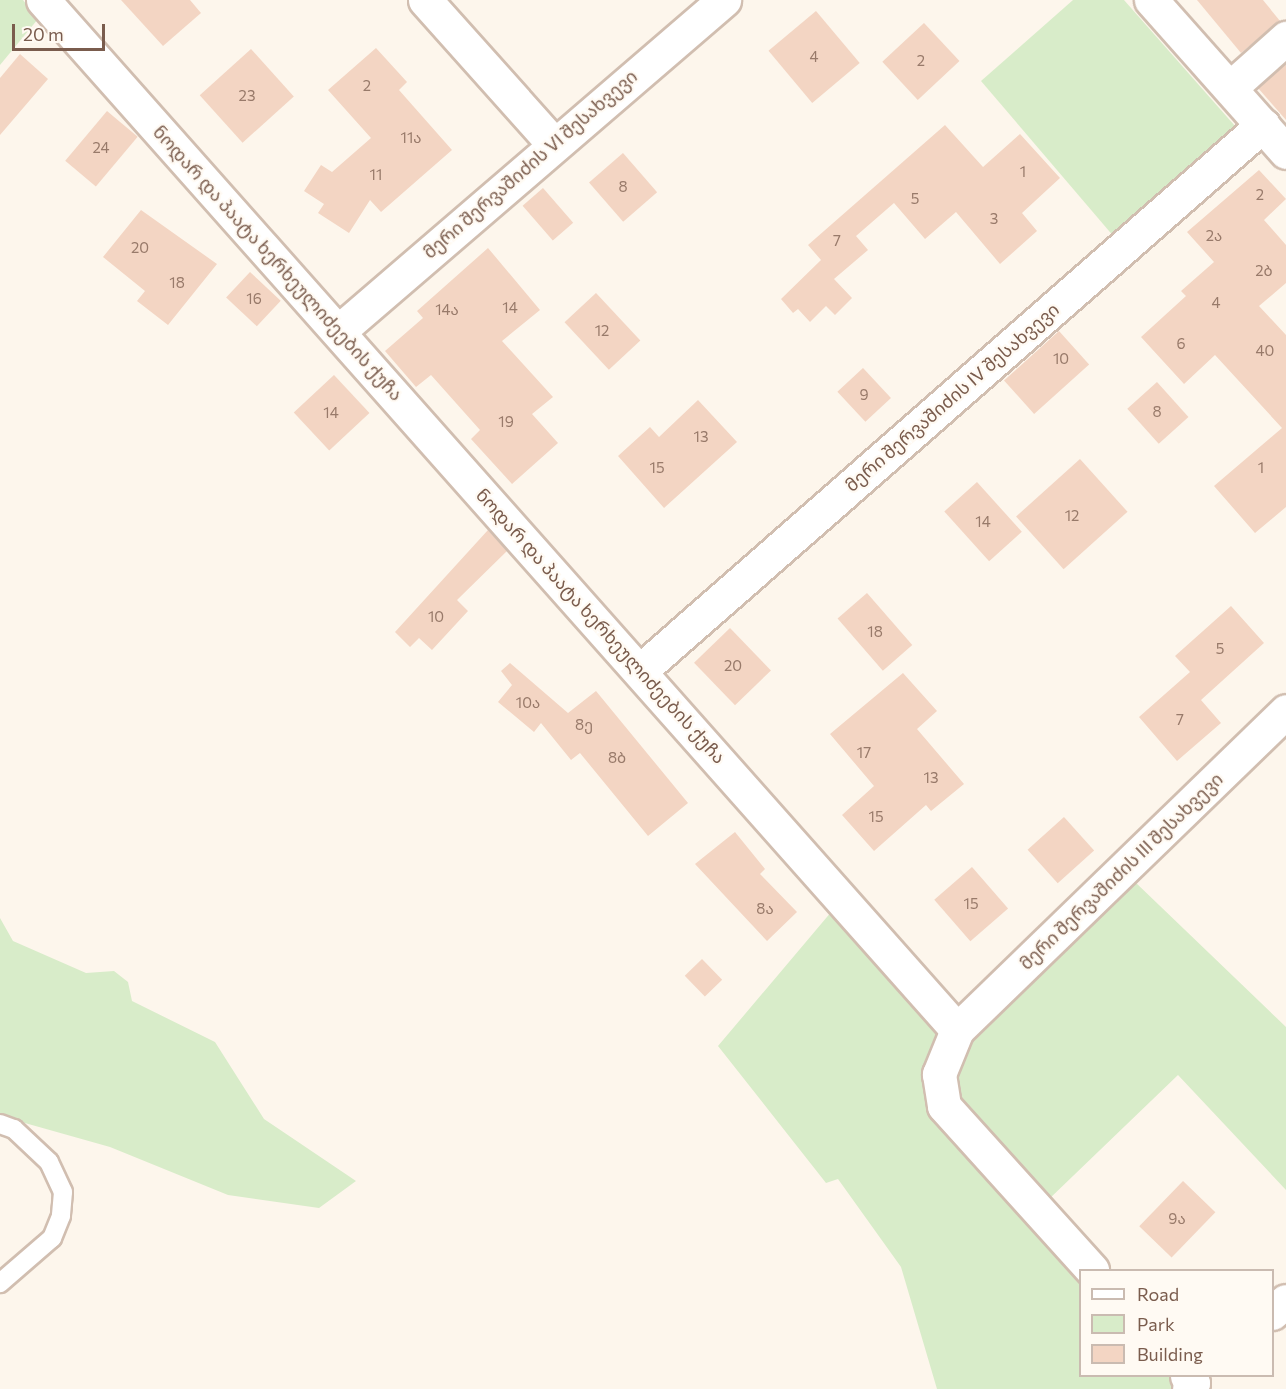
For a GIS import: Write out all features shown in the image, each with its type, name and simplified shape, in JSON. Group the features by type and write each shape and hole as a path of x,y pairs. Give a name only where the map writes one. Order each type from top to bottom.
{"street":[{"name":"ნოდარ და პაატა ხერხეულიძეების ქუჩა","path":"43,0 641,670 957,1030"},
{"path":"425,0 553,143"},
{"name":"მერი შერვაშიძის VI შესახვევი","path":"339,331 553,143 724,0"},
{"path":"1151,0 1231,87 1286,152"},
{"path":"1231,87 1286,39"},
{"name":"მერი შერვაშიძის IV შესახვევი","path":"641,670 1263,125"},
{"name":"მერი შერვაშიძის III შესახვევი","path":"957,1030 1286,711"},
{"path":"957,1030 939,1074 944,1106 1091,1269"},
{"path":"1274,1310 1286,1301"}],"lane":[{"path":"0,1124 14,1130 50,1162 63,1192 61,1216 52,1238 0,1283"}],"green space":[{"path":"0,0 23,0 38,19 0,65"},
{"path":"1073,0 1124,0 1235,126 1115,238 981,81"},
{"path":"1134,881 1286,1027 1286,1190 1178,1075 1047,1201 952,1095 960,1050"},
{"path":"832,911 946,1034 928,1087 1079,1274 1079,1377 1172,1377 1173,1389 937,1389 901,1267 838,1179 826,1183 718,1046"},
{"path":"0,918 13,941 86,973 114,971 128,982 132,1001 215,1042 264,1119 356,1181 319,1208 228,1195 110,1147 0,1116"}],"building":[{"path":"121,0 190,0 201,13 163,46"},
{"path":"1197,0 1263,0 1280,21 1241,53"},
{"path":"816,11 860,63 812,103 769,51"},
{"path":"924,23 959,61 918,100 882,62"},
{"path":"376,48 407,82 399,90 452,150 381,212 370,200 349,233 318,213 324,204 304,191 321,165 332,172 371,138 328,90"},
{"path":"251,49 294,97 243,143 200,95"},
{"path":"20,54 48,79 0,135 0,78"},
{"path":"1286,63 1286,120 1258,88"},
{"path":"107,111 138,137 96,187 65,161"},
{"path":"945,125 983,167 1020,134 1060,178 1022,213 1037,231 1000,264 956,212 925,239 894,203 856,236 868,250 834,279 852,298 835,315 826,306 810,322 798,309 793,313 781,299 821,260 808,245"},
{"path":"623,153 657,192 623,222 589,183"},
{"path":"1259,170 1286,199 1264,220 1286,245 1286,283 1259,306 1286,335 1286,507 1255,533 1214,486 1282,428 1215,355 1184,384 1141,337 1186,296 1181,291 1214,262 1187,232"},
{"path":"543,188 573,223 553,240 523,206"},
{"path":"141,210 217,264 168,325 137,301 145,291 103,257"},
{"path":"488,248 540,310 502,341 553,397 532,414 558,443 512,484 471,439 480,430 431,375 416,387 385,351 423,318 417,311"},
{"path":"250,272 281,301 257,326 226,298"},
{"path":"596,293 640,341 609,370 565,322"},
{"path":"1059,331 1089,364 1034,414 1004,381"},
{"path":"863,368 891,398 865,422 837,392"},
{"path":"334,375 369,413 329,451 294,413"},
{"path":"1157,382 1188,417 1159,444 1127,409"},
{"path":"698,400 737,442 664,508 618,456 650,427 659,437"},
{"path":"1080,459 1128,512 1064,569 1016,517"},
{"path":"977,482 1022,532 989,561 944,511"},
{"path":"488,530 507,551 457,600 468,611 432,650 419,638 410,647 395,632"},
{"path":"867,593 912,645 883,671 838,619"},
{"path":"1231,606 1264,643 1201,700 1221,723 1177,761 1139,717 1190,672 1175,656"},
{"path":"730,628 771,670 735,705 694,663"},
{"path":"510,663 568,713 596,691 688,803 648,836 580,753 571,760 541,723 534,732 498,702 512,685 501,671"},
{"path":"903,673 937,711 917,729 964,784 931,811 926,805 874,851 842,815 874,786 830,734"},
{"path":"1064,817 1094,850 1058,883 1028,850"},
{"path":"735,832 765,869 760,874 797,912 767,941 695,864"},
{"path":"972,867 1008,909 970,941 934,900"},
{"path":"702,959 722,980 705,997 685,976"},
{"path":"1183,1181 1215,1212 1172,1258 1139,1226"}]}
